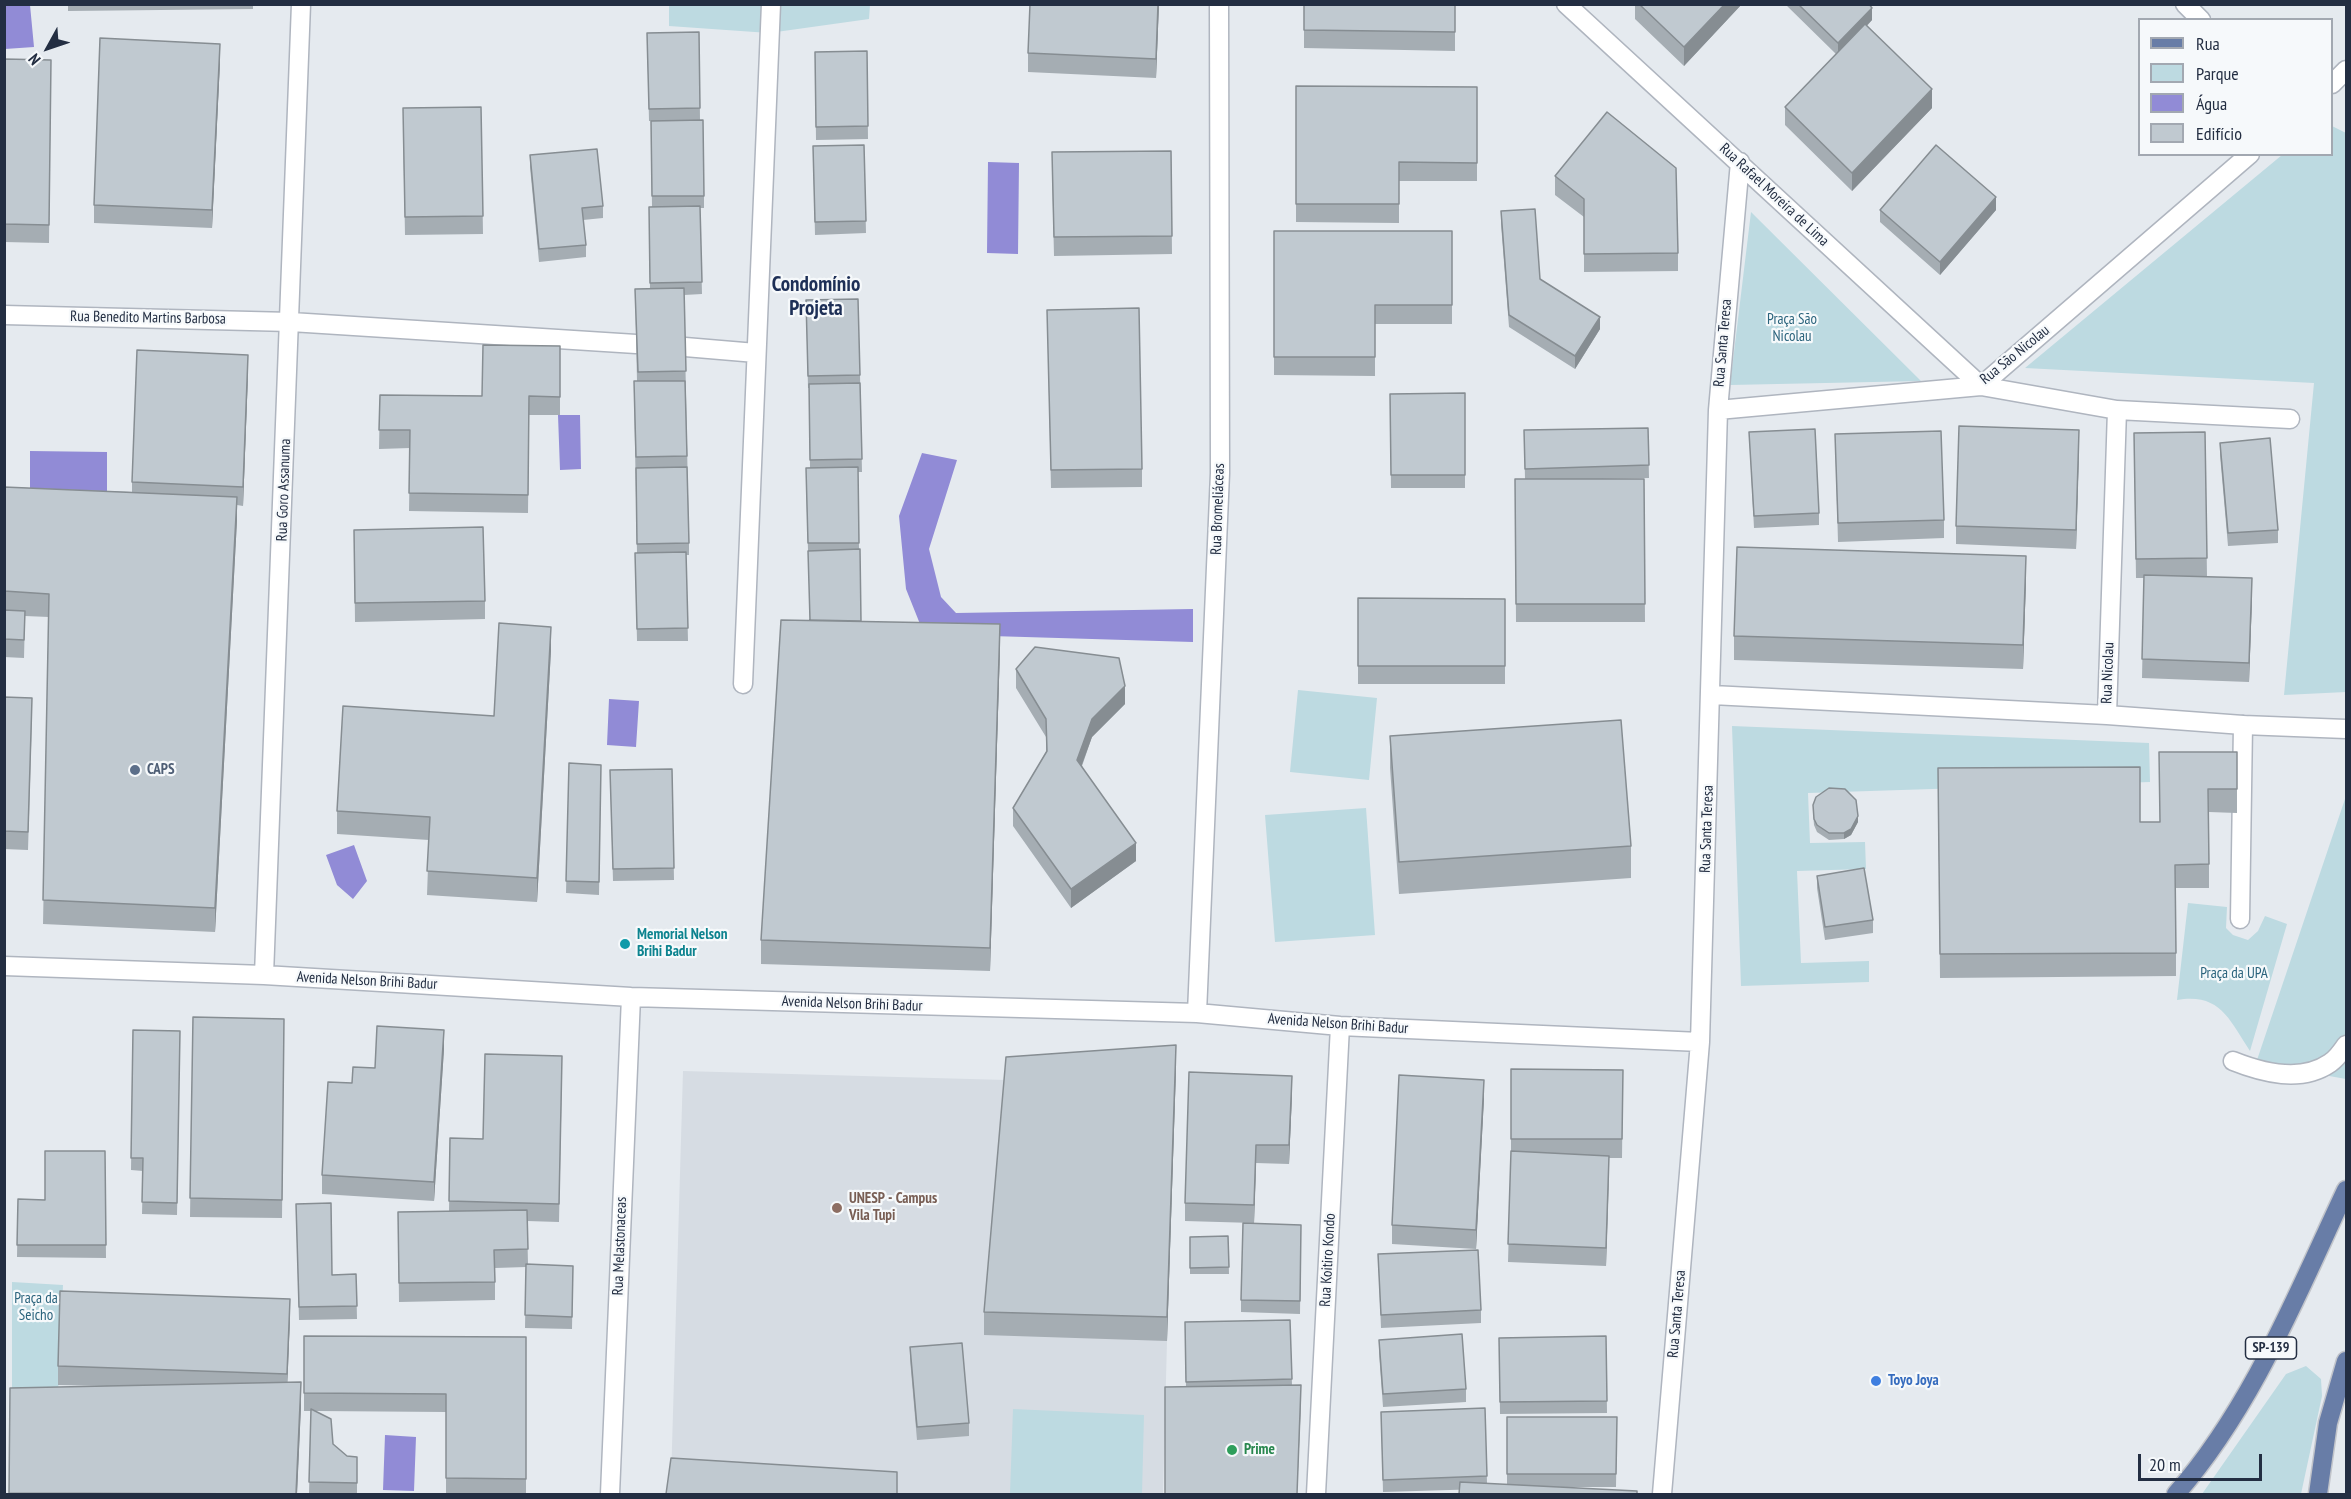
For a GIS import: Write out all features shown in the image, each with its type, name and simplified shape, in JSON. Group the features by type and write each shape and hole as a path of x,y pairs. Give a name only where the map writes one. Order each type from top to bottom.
{"main road":[{"name":"SP-139","path":"2176,1494 2218,1439 2250,1387 2346,1190"},
{"path":"2318,1494 2328,1423 2346,1361"}],"street":[{"name":"Rua Goro Assanuma","path":"264,975 291,322 301,4"},
{"path":"743,684 771,4"},
{"name":"Rua Bromeliáceas","path":"1197,1013 1220,473 1219,4"},
{"name":"Rua Rafael Moreira de Lima","path":"1566,4 1981,386"},
{"path":"2185,4 2199,18"},
{"path":"2333,82 2346,70"},
{"name":"Rua São Nicolau","path":"1718,410 1981,386 2248,156"},
{"name":"Rua Santa Teresa","path":"1662,1494 1700,1042 1712,695 1718,410 1740,162"},
{"name":"Rua Benedito Martins Barbosa","path":"4,315 291,322 636,344"},
{"path":"685,347 756,353"},
{"path":"1981,386 2117,410 2290,419"},
{"name":"Rua Nicolau","path":"1712,695 2107,715 2117,410"},
{"path":"2107,715 2243,725 2346,729"},
{"path":"2240,919 2243,725"},
{"name":"Avenida Nelson Brihi Badur","path":"4,966 264,975 631,998 1197,1013 1340,1026 1700,1042"},
{"name":"Rua Melastonaceas","path":"610,1494 631,998"},
{"name":"Rua Koitiro Kondo","path":"1316,1494 1340,1026"},
{"path":"2233,1061 2257,1071 2287,1076 2314,1070 2331,1063 2346,1045"}],"shaded area":[{"name":"UNESP - Campus Vila Tupi","path":"683,1071 1006,1080 1167,1341 1163,1494 879,1494 671,1481"}],"green space":[{"path":"669,5 870,5 869,19 769,33 669,26"},
{"path":"2333,126 2346,133 2346,692 2284,695 2314,383 2025,368 2281,156 2333,156"},
{"name":"Praça São Nicolau","path":"1751,212 1921,381 1730,385"},
{"path":"1298,690 1377,698 1369,780 1290,772"},
{"path":"1732,726 2149,743 2150,782 1808,793 1810,843 1865,842 1866,869 1797,871 1801,963 1869,961 1869,982 1741,986"},
{"path":"2346,796 2346,1079 2256,1063"},
{"path":"1366,808 1375,935 1275,942 1265,815"},
{"name":"Praça da UPA","path":"2188,903 2227,907 2226,928 2233,935 2248,940 2258,931 2265,916 2287,924 2250,1051 2222,1011 2204,1001 2177,1000"},
{"name":"Praça da Seicho","path":"12,1282 63,1285 58,1395 12,1396"},
{"path":"2306,1366 2321,1379 2322,1396 2301,1494 2202,1494 2286,1374"},
{"path":"1013,1409 1144,1415 1142,1494 1010,1494"}],"water":[{"path":"5,4 30,5 34,47 5,49"},
{"path":"988,162 1019,163 1018,254 987,253"},
{"path":"558,415 580,415 581,469 560,470"},
{"path":"30,451 107,452 107,493 30,492"},
{"path":"922,453 957,460 929,549 941,597 956,613 1193,609 1193,642 924,634 906,589 899,516"},
{"path":"609,699 639,701 636,747 607,745"},
{"path":"354,845 367,881 353,899 337,885 326,855"},
{"path":"385,1435 416,1437 414,1491 383,1490"}],"building":[{"path":"1030,4 1158,4 1156,59 1028,53"},
{"path":"1304,4 1455,4 1455,32 1304,30"},
{"path":"1639,4 1725,4 1684,47"},
{"path":"1798,4 1869,4 1872,8 1838,43"},
{"path":"1865,24 1932,89 1852,173 1785,107"},
{"path":"699,32 700,108 649,109 647,33"},
{"path":"100,38 220,44 212,210 94,205"},
{"path":"867,51 868,126 816,127 815,52"},
{"path":"4,59 51,60 49,225 4,224"},
{"path":"1296,86 1477,87 1477,163 1399,162 1399,204 1296,204"},
{"path":"481,107 483,216 405,217 403,108"},
{"path":"1607,112 1676,168 1678,253 1584,254 1584,199 1555,176"},
{"path":"703,120 704,196 652,196 651,121"},
{"path":"864,145 866,221 815,222 813,146"},
{"path":"1936,145 1996,197 1940,262 1880,210"},
{"path":"597,149 603,206 582,208 586,245 539,249 530,155"},
{"path":"1171,151 1172,236 1054,237 1052,152"},
{"path":"700,206 702,282 650,283 649,207"},
{"path":"1535,209 1540,279 1600,317 1575,356 1509,315 1501,211"},
{"path":"1274,231 1452,231 1452,305 1375,305 1375,357 1274,357"},
{"path":"684,288 686,371 638,372 635,289"},
{"path":"858,299 860,375 808,376 806,300"},
{"path":"1139,308 1142,469 1051,470 1047,310"},
{"path":"483,345 560,346 560,397 529,396 528,495 409,493 410,430 379,430 380,395 482,396"},
{"path":"137,350 248,355 243,487 132,482"},
{"path":"634,381 685,381 687,456 636,457"},
{"path":"860,383 862,459 810,460 809,384"},
{"path":"1465,393 1465,475 1391,475 1390,394"},
{"path":"1959,426 2079,430 2076,530 1956,526"},
{"path":"1648,428 1649,465 1525,469 1524,430"},
{"path":"1815,429 1819,513 1754,516 1749,432"},
{"path":"1941,431 1944,520 1838,523 1835,434"},
{"path":"2205,432 2207,558 2136,559 2134,433"},
{"path":"2270,438 2278,530 2228,533 2220,443"},
{"path":"687,467 689,543 637,544 636,468"},
{"path":"858,467 859,543 808,543 806,468"},
{"path":"1515,479 1644,479 1645,604 1516,604"},
{"name":"CAPS","path":"4,487 237,497 215,908 43,900 49,594 4,591"},
{"path":"483,527 485,601 355,603 354,530"},
{"path":"1737,547 2026,556 2023,645 1734,636"},
{"path":"860,549 861,621 810,620 808,551"},
{"path":"686,552 688,628 637,629 635,553"},
{"path":"2144,575 2252,578 2249,663 2142,659"},
{"path":"1358,598 1505,599 1505,666 1358,666"},
{"path":"4,610 25,611 24,640 4,639"},
{"path":"781,620 1000,624 990,948 761,940"},
{"path":"499,623 551,627 537,878 427,871 430,817 337,811 343,706 494,716"},
{"path":"1035,647 1119,658 1125,686 1092,719 1077,760 1136,843 1071,889 1013,808 1047,751 1046,719 1016,669"},
{"path":"4,697 32,698 28,832 4,831"},
{"path":"1621,720 1631,846 1399,862 1390,736"},
{"path":"2159,752 2237,752 2237,789 2208,789 2209,864 2175,865 2176,953 1940,954 1938,768 2140,767 2140,822 2160,822"},
{"path":"569,763 601,765 599,882 566,881"},
{"path":"672,769 674,868 613,869 610,770"},
{"path":"1829,788 1845,789 1856,800 1858,816 1851,829 1844,833 1829,833 1817,825 1814,819 1813,805 1816,797"},
{"path":"1864,868 1873,920 1825,927 1817,876"},
{"path":"193,1017 284,1019 282,1200 190,1198"},
{"path":"377,1026 444,1030 434,1182 322,1175 328,1082 352,1083 353,1067 375,1068"},
{"path":"133,1030 180,1031 177,1203 142,1202 143,1158 131,1158"},
{"path":"1176,1045 1167,1317 984,1312 1006,1057"},
{"path":"485,1054 562,1056 559,1204 449,1201 450,1138 483,1139"},
{"path":"1511,1069 1623,1070 1622,1139 1511,1139"},
{"path":"1189,1072 1292,1076 1289,1145 1256,1145 1254,1205 1185,1203"},
{"path":"1399,1075 1484,1080 1476,1230 1392,1225"},
{"path":"45,1151 105,1151 106,1245 17,1245 18,1199 45,1200"},
{"path":"1511,1151 1609,1156 1606,1248 1508,1244"},
{"path":"331,1203 332,1275 356,1274 357,1306 299,1307 296,1204"},
{"path":"527,1210 528,1249 494,1250 495,1282 399,1283 398,1212"},
{"path":"1243,1223 1301,1225 1300,1301 1241,1300"},
{"path":"1228,1236 1229,1267 1190,1268 1190,1237"},
{"path":"1478,1250 1481,1310 1381,1315 1378,1254"},
{"path":"526,1264 573,1266 572,1317 525,1315"},
{"path":"60,1291 290,1299 287,1374 58,1366"},
{"path":"1290,1320 1292,1379 1186,1382 1185,1322"},
{"path":"1462,1334 1466,1389 1383,1394 1379,1340"},
{"path":"304,1336 526,1337 526,1479 446,1478 446,1394 304,1393"},
{"path":"1606,1336 1607,1401 1500,1402 1499,1338"},
{"path":"962,1343 969,1423 917,1427 910,1347"},
{"path":"301,1382 296,1494 9,1493 10,1388"},
{"name":"Prime","path":"1301,1385 1297,1494 1165,1494 1165,1387"},
{"path":"1485,1408 1487,1476 1383,1480 1381,1412"},
{"path":"311,1409 331,1419 333,1444 347,1456 357,1457 357,1483 309,1482"},
{"path":"1507,1417 1617,1417 1616,1474 1507,1474"},
{"path":"671,1458 897,1472 897,1494 666,1494"},
{"path":"1460,1482 1637,1491 1637,1494 1459,1494"}],"place":[{"name":"CAPS","path":"135,770"},
{"name":"Memorial Nelson Brihi Badur","path":"625,944"},
{"name":"UNESP - Campus Vila Tupi","path":"837,1208"},
{"name":"Toyo Joya","path":"1876,1381"},
{"name":"Prime","path":"1232,1450"}],"district":[{"name":"Condomínio Projeta","path":"816,297"}]}
